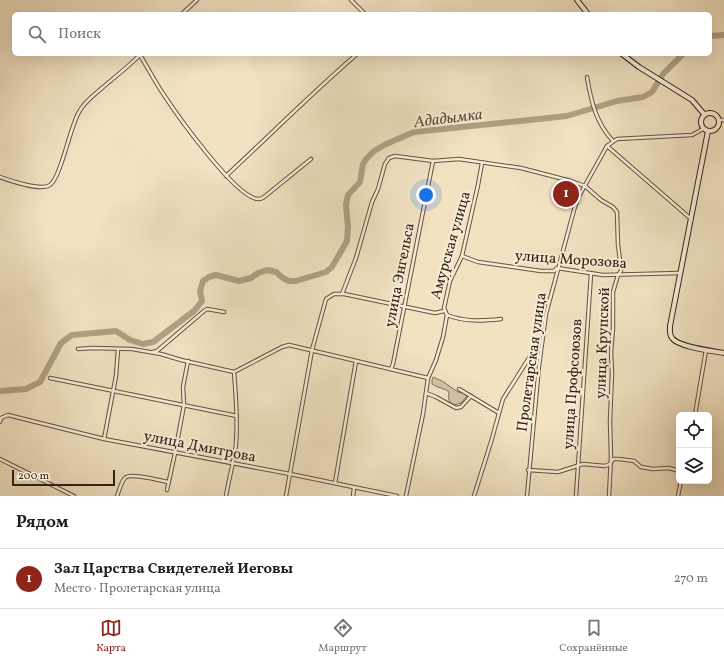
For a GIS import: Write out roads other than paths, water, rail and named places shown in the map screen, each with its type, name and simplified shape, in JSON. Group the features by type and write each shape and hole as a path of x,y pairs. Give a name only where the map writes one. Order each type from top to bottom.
{"street":[{"path":"184,12 197,0"},
{"path":"351,0 363,12"},
{"path":"577,0 586,12"},
{"path":"0,177 22,184 41,187 52,184 58,173 74,122 80,110 89,99 139,56"},
{"path":"141,56 178,115 208,156 238,187 259,199 264,197 311,159"},
{"path":"226,176 306,102 321,85 355,56"},
{"path":"625,56 653,76 692,100 704,114"},
{"path":"587,77 592,104 597,119 604,132 612,141 617,139 692,135 703,128"},
{"path":"713,113 722,120 716,129 708,131 703,128 700,122 704,114 713,113"},
{"path":"708,131 690,218 670,333 672,339 679,344 724,353"},
{"name":"Пролетарская улица","path":"527,496 528,470 546,314 574,210 585,186 607,146 612,141"},
{"path":"607,146 690,218"},
{"name":"улица Крупской","path":"342,294 356,258 372,202 378,189 385,164 389,158 395,156 433,161 459,159 521,168 585,186 601,200 613,207 617,212 618,245 621,271 618,275 613,292 610,496"},
{"name":"улица Энгельса","path":"391,369 433,161"},
{"name":"Амурская улица","path":"406,496 418,442 428,378 444,337 447,315 444,311 450,281 462,256 482,163"},
{"name":"улица Морозова","path":"462,256 478,262 541,271 554,271 558,268 603,275 680,273"},
{"name":"улица Профсоюзов","path":"576,496 591,274"},
{"path":"286,496 312,350 326,299 334,294 342,294 435,313 444,311"},
{"path":"150,352 157,351 207,309 224,312"},
{"path":"447,315 461,319 474,320 501,319"},
{"path":"78,349 126,348 150,352 234,372 282,347 289,345 428,378"},
{"path":"104,439 114,391 118,363 118,349"},
{"path":"696,412 706,350"},
{"path":"474,496 503,399 527,361 533,356 540,357"},
{"path":"167,490 184,405 183,388 188,361"},
{"path":"335,483 356,362"},
{"path":"226,496 236,443 237,416 234,372"},
{"path":"50,378 237,416"},
{"path":"459,389 499,413"},
{"path":"426,393 436,396 456,408 460,407 471,396"},
{"name":"улица Дмитрова","path":"0,422 1,418 8,415 104,439 397,496"},
{"path":"0,459 74,496"},
{"path":"528,470 558,472 583,464 605,466 610,464 613,459 619,459 634,462 641,467 653,469 669,468 676,470"},
{"path":"118,496 124,479 128,476 169,482"},
{"path":"678,496 680,484"},
{"path":"353,496 354,488"}],"waterway":[{"name":"Ададымка","path":"712,36 724,35"},
{"name":"Ададымка","path":"0,391 26,389 40,382 61,343 72,335 116,331 130,340 143,344 153,342 194,311 202,301 200,291 203,281 209,277 216,275 239,281 251,278 258,273 267,270 276,272 289,281 296,281 326,272 332,267 347,241 348,227 346,205 348,195 360,182 363,164 367,158 374,151 386,144 414,132 567,116 617,101 643,97 652,92 663,74 681,56"}],"place":[{"name":"Зал Царства Свидетелей Иеговы","path":"566,194"}]}
